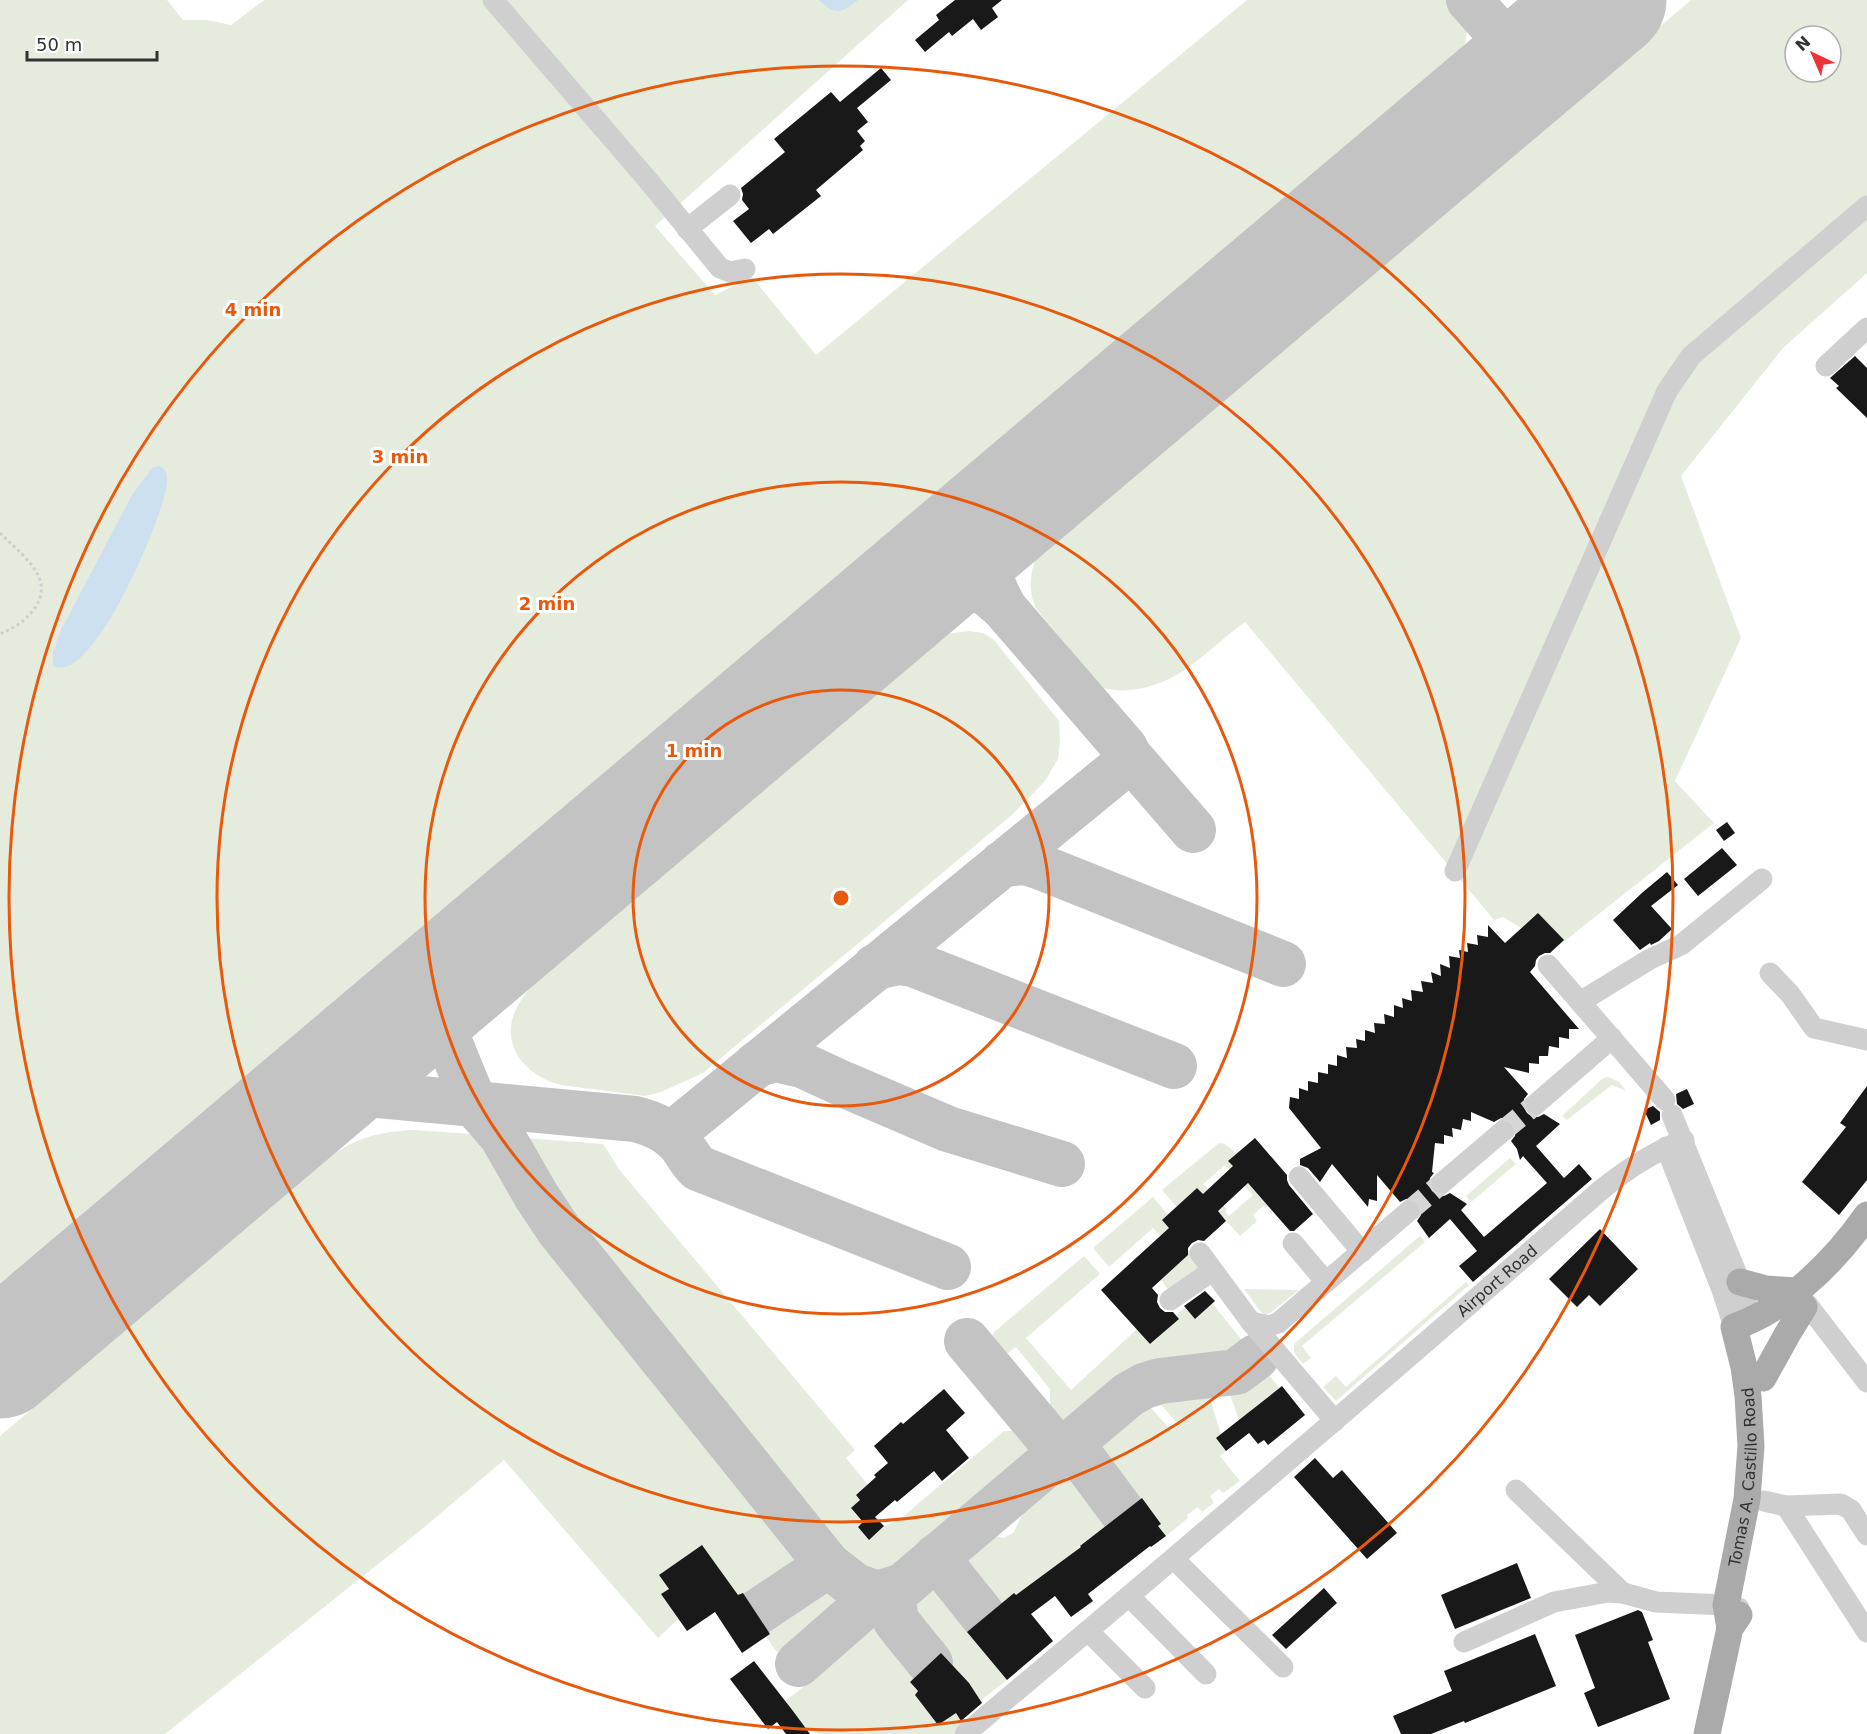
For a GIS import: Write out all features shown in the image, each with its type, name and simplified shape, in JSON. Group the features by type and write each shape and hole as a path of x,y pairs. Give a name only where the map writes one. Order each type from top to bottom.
{"main road":[{"path":"1759,1390 1802,1301 1826,1264 1844,1246 1867,1215"},
{"path":"1745,1332 1774,1328 1802,1301 1839,1275 1867,1243"},
{"path":"1740,1282 1802,1301"},
{"name":"Tomas A. Castillo Road","path":"1733,1614 1775,1503 1759,1390 1745,1332"},
{"name":"Tomas A. Castillo Road","path":"1707,1734 1733,1614 1759,1390"}],"street":[{"path":"493,0 647,179 720,268 730,272 745,269"},
{"path":"687,230 730,195"},
{"path":"1455,871 1667,391 1691,356 1867,206"},
{"path":"1826,366 1867,328"},
{"path":"1580,1002 1650,959 1681,945 1762,879"},
{"path":"1548,965 1669,1107 1675,1143 1722,1290 1745,1332"},
{"path":"1770,973 1790,994 1814,1028 1867,1040"},
{"path":"1536,1104 1612,1038"},
{"path":"1442,1183 1503,1131"},
{"path":"1675,1143 1740,1282 1745,1332"},
{"name":"Airport Road","path":"965,1734 1335,1422 1600,1190 1641,1160 1675,1143"},
{"path":"1299,1177 1362,1252"},
{"path":"1263,1351 1278,1323 1409,1211"},
{"path":"1293,1243 1326,1282"},
{"path":"1200,1253 1251,1322 1263,1351 1335,1422"},
{"path":"1170,1300 1212,1271"},
{"path":"1802,1301 1867,1382"},
{"path":"1251,1322 1269,1326 1278,1323"},
{"path":"1516,1490 1623,1593"},
{"path":"1775,1503 1841,1504 1851,1510 1867,1535"},
{"path":"1775,1503 1867,1632"},
{"path":"1174,1559 1283,1667"},
{"path":"1464,1642 1554,1602 1608,1592 1733,1614"},
{"path":"1130,1596 1206,1674"},
{"path":"1088,1631 1145,1688"}],"path":[{"path":"0,532 36,568 42,582 40,600 24,620 0,634"}],"shaded area":[{"path":"0,0 167,0 183,20 207,20 231,25 264,0 908,0 655,226 715,295 752,277 816,355 1247,0 1450,0 1463,16 1467,32 1464,46 0,1283"},
{"path":"1691,0 1867,0 1867,273 1783,348 1681,476 1741,638 1675,781 1714,823 1552,951 1563,940 1538,913 1521,928 1503,917 1494,920 1245,622 1174,676 1143,688 1110,690 1100,687 1035,607 1031,594 1032,569 1036,556"},
{"path":"969,631 983,633 994,640 1059,721 1058,759 1045,781 1013,814 703,1073 661,1092 645,1096 561,1085 548,1081 526,1066 513,1046 512,1021 517,1007 533,983 944,634"},
{"path":"1609,1077 1619,1082 1626,1091 1612,1085 1567,1120 1562,1116 1603,1078"},
{"path":"413,1130 473,1134 493,1147 508,1163 542,1219 558,1240 804,1547 806,1556 801,1568 750,1604 738,1595 702,1545 659,1575 669,1589 662,1594 678,1619 658,1638 504,1460 416,1534 165,1734 0,1734 0,1436 328,1158 368,1137"},
{"path":"524,1138 603,1144 618,1168 855,1450 846,1458 868,1485 856,1495 860,1500 851,1509 863,1522 858,1527 869,1539 884,1526 899,1520 1004,1431 1033,1431 1041,1444 1041,1451 1037,1459 897,1577 874,1579 855,1571 842,1561 571,1232 544,1194 519,1147 520,1141"},
{"path":"1219,1143 1222,1143 1236,1154 1229,1162 1268,1206 1266,1208 1263,1206 1253,1215 1257,1221 1240,1236 1197,1188 1177,1207 1162,1190","holes":["1225,1165 1253,1195 1229,1216 1225,1211 1227,1209 1203,1184"]},
{"path":"1510,1158 1516,1164 1471,1202 1466,1196"},
{"path":"1153,1197 1168,1215 1162,1220 1200,1266 1172,1294 1161,1280 1182,1260 1153,1228 1109,1267 1093,1248"},
{"path":"1420,1236 1425,1242 1302,1346 1311,1358 1303,1364 1294,1352 1295,1343"},
{"path":"1084,1256 1100,1274 1026,1338 1071,1390 1137,1329 1151,1344 1179,1319 1176,1315 1185,1307 1196,1318 1212,1303 1250,1350 1233,1365 1155,1371 1136,1378 1117,1390 1072,1429 1058,1431 1041,1416 1050,1408 1050,1389 1016,1347 996,1362 987,1350 988,1342 994,1332"},
{"path":"1466,1282 1469,1285 1336,1401 1323,1387 1336,1376 1346,1387"},
{"path":"1244,1289 1299,1290 1265,1315"},
{"path":"1261,1364 1279,1388 1239,1420 1227,1386 1229,1382 1240,1380"},
{"path":"1196,1384 1208,1392 1226,1451 1220,1456 1240,1481 1223,1493 1219,1489 1210,1496 1214,1503 1202,1512 1198,1507 1166,1536 1158,1526 1161,1524 1142,1498 1127,1510 1095,1467 1092,1453 1100,1434 1135,1404 1143,1403 1150,1407 1172,1431 1179,1425 1157,1400 1157,1391 1169,1387"},
{"path":"1063,1465 1079,1466 1087,1473 1119,1516 1080,1546 1024,1605 1014,1593 990,1613 955,1569 956,1558 979,1539 990,1535 1004,1538 1014,1532 1034,1489"},
{"path":"937,1576 943,1579 978,1622 967,1632 1007,1680 980,1701 969,1684 942,1653 936,1658 913,1635 903,1618 906,1600 924,1581"},
{"path":"818,1582 864,1599 794,1659 784,1647 777,1652 766,1637 770,1634 760,1619"},
{"path":"877,1605 884,1606 889,1623 926,1667 910,1682 918,1691 915,1695 938,1725 956,1713 963,1725 953,1734 819,1734 797,1725 785,1701 811,1681 802,1669"}],"water":[{"path":"819,0 858,0 847,8 834,11"},
{"path":"159,466 165,470 167,476 164,499 141,559 124,594 105,626 86,651 69,666 53,665 53,653 59,634 132,495 153,467"}],"building":[{"path":"955,0 1002,0 992,8 998,17 981,30 973,19 952,36 949,32 925,52 915,40 939,20 936,15"},
{"path":"881,68 891,80 857,108 868,122 857,131 865,141 860,146 863,150 816,190 821,196 773,234 769,229 751,243 733,221 749,209 742,200 741,188 785,152 774,139 831,92 840,102"},
{"path":"1855,356 1867,368 1867,418 1836,388 1839,386 1830,378"},
{"path":"1727,822 1735,833 1724,841 1716,830"},
{"path":"1722,848 1737,865 1698,896 1684,879"},
{"path":"1667,872 1678,885 1651,906 1672,929 1659,941 1651,945 1650,943 1640,950 1613,920"},
{"path":"1538,913 1564,940 1550,953 1539,956 1530,972 1579,1029 1569,1029 1569,1039 1559,1037 1559,1048 1549,1046 1548,1056 1539,1056 1539,1064 1529,1063 1529,1073 1504,1067 1528,1094 1523,1106 1527,1113 1538,1117 1544,1114 1560,1124 1536,1146 1564,1178 1579,1164 1592,1179 1473,1282 1459,1266 1477,1251 1450,1219 1429,1238 1417,1221 1421,1215 1419,1203 1413,1199 1400,1202 1377,1175 1377,1201 1369,1199 1368,1207 1332,1164 1320,1182 1308,1168 1300,1165 1300,1159 1321,1148 1289,1108 1290,1097 1299,1099 1299,1088 1308,1091 1308,1081 1318,1083 1318,1072 1328,1074 1328,1064 1337,1066 1337,1055 1347,1058 1346,1047 1357,1048 1356,1039 1365,1041 1365,1030 1375,1033 1374,1023 1385,1024 1384,1014 1394,1017 1394,1005 1403,1008 1402,998 1412,1001 1411,990 1423,992 1421,981 1433,983 1431,972 1441,976 1440,964 1450,968 1449,956 1460,958 1459,950 1468,952 1467,943 1478,945 1477,935 1488,937 1488,925 1505,943","holes":["1471,1112 1494,1122 1501,1118 1512,1122 1516,1129 1511,1141 1517,1149 1520,1160 1523,1156 1547,1183 1484,1237 1461,1210 1467,1204 1450,1193 1444,1196 1437,1195 1429,1185 1434,1173 1432,1172 1435,1143 1444,1144 1444,1135 1453,1137 1452,1128 1461,1130 1463,1119 1471,1121"]},
{"path":"1867,1086 1867,1180 1839,1215 1802,1182 1846,1127 1840,1123"},
{"path":"1687,1089 1694,1104 1683,1109 1677,1104 1676,1094"},
{"path":"1653,1106 1660,1112 1660,1120 1651,1125 1644,1110"},
{"path":"1255,1138 1287,1175 1289,1185 1313,1214 1294,1231 1290,1231 1248,1183 1218,1211 1226,1221 1204,1241 1198,1240 1192,1243 1188,1248 1188,1255 1152,1288 1158,1295 1157,1302 1160,1308 1165,1312 1173,1312 1179,1319 1150,1344 1101,1290 1169,1228 1162,1220 1197,1188 1203,1194 1233,1166 1228,1161"},
{"path":"1600,1229 1638,1269 1600,1306 1589,1295 1577,1307 1549,1279"},
{"path":"1205,1291 1215,1301 1195,1319 1184,1306"},
{"path":"1282,1386 1305,1415 1268,1445 1264,1440 1258,1444 1249,1433 1226,1451 1216,1438"},
{"path":"944,1389 965,1413 946,1430 969,1458 942,1481 934,1471 897,1502 895,1500 875,1517 884,1526 869,1540 858,1527 863,1522 851,1508 860,1500 856,1495 888,1463 874,1446"},
{"path":"1315,1458 1333,1478 1342,1470 1397,1533 1367,1559 1294,1477"},
{"path":"1142,1498 1161,1524 1158,1526 1166,1536 1088,1594 1093,1601 1071,1617 1055,1596 1031,1614 1053,1641 1007,1680 967,1632 1014,1593 1016,1595 1081,1547"},
{"path":"702,1545 738,1595 743,1593 770,1634 742,1653 715,1612 687,1631 661,1594 669,1589 659,1575"},
{"path":"1517,1563 1531,1598 1455,1629 1441,1595"},
{"path":"1324,1588 1337,1603 1286,1649 1272,1635"},
{"path":"1638,1610 1642,1612 1653,1640 1648,1642 1670,1699 1598,1727 1584,1693 1595,1688 1575,1635"},
{"path":"1535,1634 1556,1686 1465,1723 1464,1721 1431,1734 1401,1734 1393,1716 1452,1691 1444,1671"},
{"path":"941,1653 969,1683 982,1703 961,1721 956,1713 938,1725 915,1695 918,1691 910,1682"},
{"path":"754,1661 810,1734 786,1734 777,1722 768,1729 730,1679"}],"taxiway":[{"path":"1469,0 1529,67"},
{"path":"1004,608 987,567 987,556 988,545 1009,506"},
{"path":"671,1135 1130,760 1125,748 993,598 973,585 953,580 915,586"},
{"path":"1129,756 1193,830"},
{"path":"1002,864 1025,862 1038,866 1283,964"},
{"path":"875,967 899,962 913,964 1174,1066"},
{"path":"453,976 445,999 448,1039 475,1105 502,1136 559,1230 828,1565 855,1586 878,1594 903,1586 1128,1395 1144,1386 1160,1381 1236,1372 1256,1357"},
{"path":"757,1064 776,1059 802,1065 948,1129 1062,1164"},
{"path":"314,1095 357,1093 635,1119 654,1125 671,1135 698,1168 948,1267"},
{"path":"967,1341 1060,1452"},
{"path":"1071,1443 1123,1513"},
{"path":"936,1557 984,1617"},
{"path":"756,1613 828,1565"},
{"path":"891,1590 896,1621 930,1663"},
{"path":"798,1664 878,1594"}],"runway":[{"path":"0,1360 1608,0"}],"tunnel":[{"path":"1503,1131 1536,1104"},
{"path":"1409,1211 1442,1183"}]}
